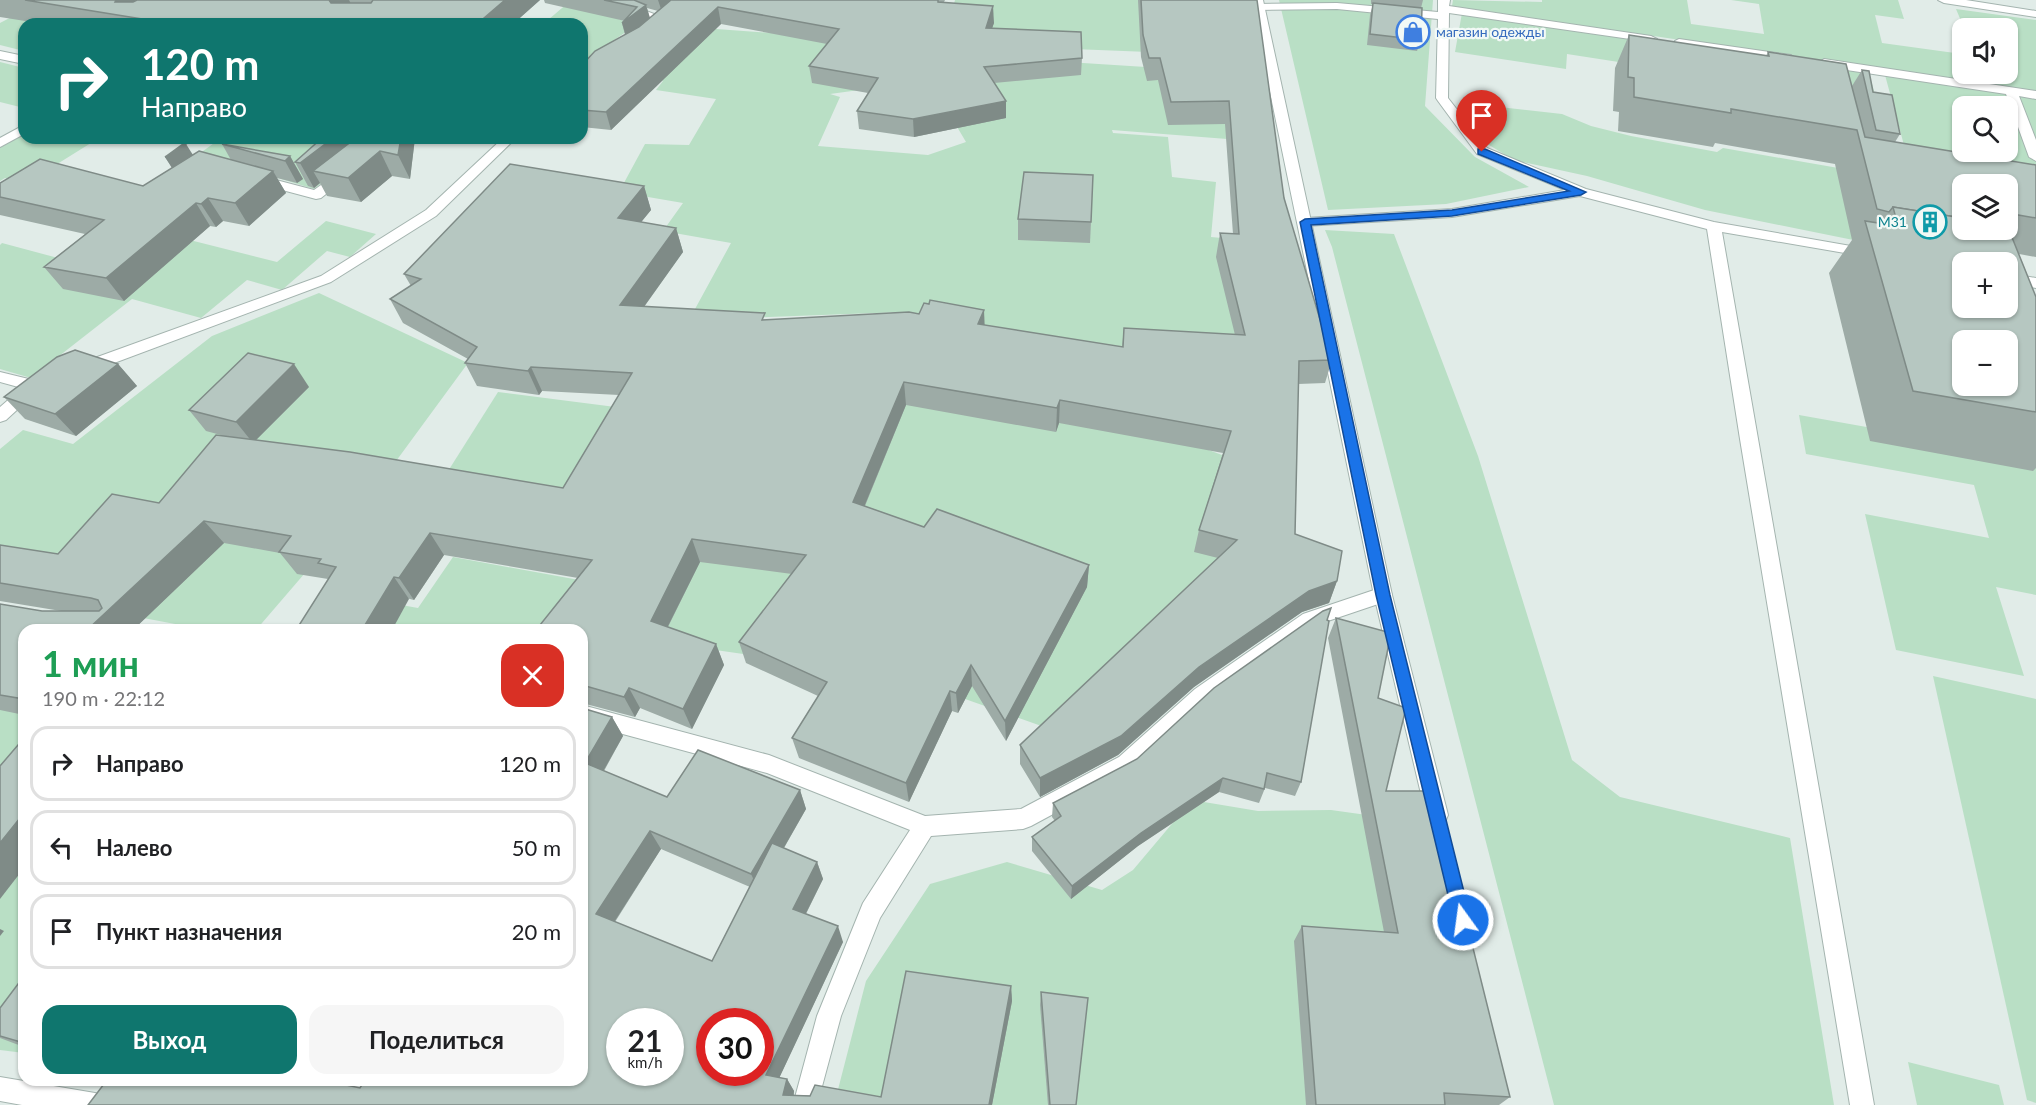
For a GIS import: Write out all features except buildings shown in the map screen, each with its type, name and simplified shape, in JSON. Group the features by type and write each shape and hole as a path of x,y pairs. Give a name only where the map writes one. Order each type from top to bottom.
{"street":[{"path":"606,0 663,20"},
{"path":"1944,0 2036,14"},
{"path":"1440,827 1383,595 1257,4 1444,8 1819,66 2036,95"},
{"path":"1444,8 1442,98 1482,152 1581,192 1714,226 1879,255"},
{"path":"0,55 18,59"},
{"path":"2011,91 2036,158"},
{"path":"0,143 18,132"},
{"path":"69,374 326,279 431,213 504,144"},
{"path":"243,175 316,195 351,167"},
{"path":"1305,222 1452,213 1581,192"},
{"path":"1714,226 1748,439 1862,1105"},
{"path":"2018,280 2036,283"},
{"path":"0,377 41,384 0,416"},
{"path":"588,716 769,764 925,826 1023,819 1126,764 1202,695 1310,619 1383,595"},
{"path":"806,1105 829,1016 871,911 925,826"},
{"path":"0,1089 96,1105"}],"green space":[{"path":"44,0 83,0 50,18 18,18 18,50 0,45 0,23"},
{"path":"955,0 1177,0 1174,53 943,44"},
{"path":"1279,0 1433,0 1425,106 1475,157 1529,187 1446,204 1328,210"},
{"path":"1453,0 1542,2 1542,0 1687,0 1691,24 1764,34 1759,4 1731,0 1898,0 1904,19 1875,15 1882,43 1952,53 1952,80 1452,6"},
{"path":"569,2 636,25 588,58 588,18 550,18"},
{"path":"1956,9 2036,20 2036,93 1976,84 2018,84 2018,18 1960,18"},
{"path":"1462,13 1869,73 1877,102 1567,54 1566,69 1455,52"},
{"path":"689,27 772,33 1005,58 1193,70 1240,140 1112,130 1113,133 1168,137 1172,177 1216,182 1211,237 1265,242 1257,382 893,341 902,312 689,320 731,243 663,231 683,203 619,192 645,144 689,145 716,99 656,90 663,81 619,67 588,79","holes":["874,88 953,120 966,142 928,155 818,146 840,97 830,94"]},
{"path":"0,62 18,66 18,106 0,102"},
{"path":"1885,75 2036,98 2036,192 2018,187 2018,174 1952,174 1952,177 1911,171"},
{"path":"1473,104 1562,114 1591,126 1631,136 1717,152 1723,148 1867,173 1878,245 1705,210 1587,176 1514,160 1484,142"},
{"path":"18,138 18,144 89,144 25,184 5,178 0,181 0,148"},
{"path":"213,144 374,144 314,189 199,154"},
{"path":"326,221 376,234 350,257 327,251 282,290 247,280 201,318 132,299 31,378 0,369 0,245 2,243 114,273 166,234 277,262"},
{"path":"1325,230 1394,234 1478,456 1572,760 1620,797 1790,838 1834,1105 1554,1105 1332,247"},
{"path":"319,293 468,363 366,502 261,624 175,624 0,591 0,449 23,430 73,444 212,336"},
{"path":"738,356 1158,431 1262,470 1245,591 1095,745 903,677 660,642"},
{"path":"498,392 631,409 584,498 443,479"},
{"path":"1799,415 2036,457 2036,595 1996,587 2024,676 1896,650 1865,514 1989,538 1974,485 1806,454"},
{"path":"453,557 590,582 567,624 350,624 368,599 418,608"},
{"path":"0,619 18,627 18,1052 0,1050"},
{"path":"1933,676 2036,699 2036,1103 2027,1100"},
{"path":"1192,800 1258,811 1331,810 1417,822 1476,1105 834,1105 866,981 930,884 1007,862 1102,890 1133,870"},
{"path":"1908,1062 1999,1085 2004,1105 1917,1105"}],"place":[{"name":"магазин одежды","path":"1413,32"},
{"name":"М31","path":"1930,222"}],"route":[{"path":"1463,920 1383,595 1305,222 1452,213 1581,192 1482,152"}]}
